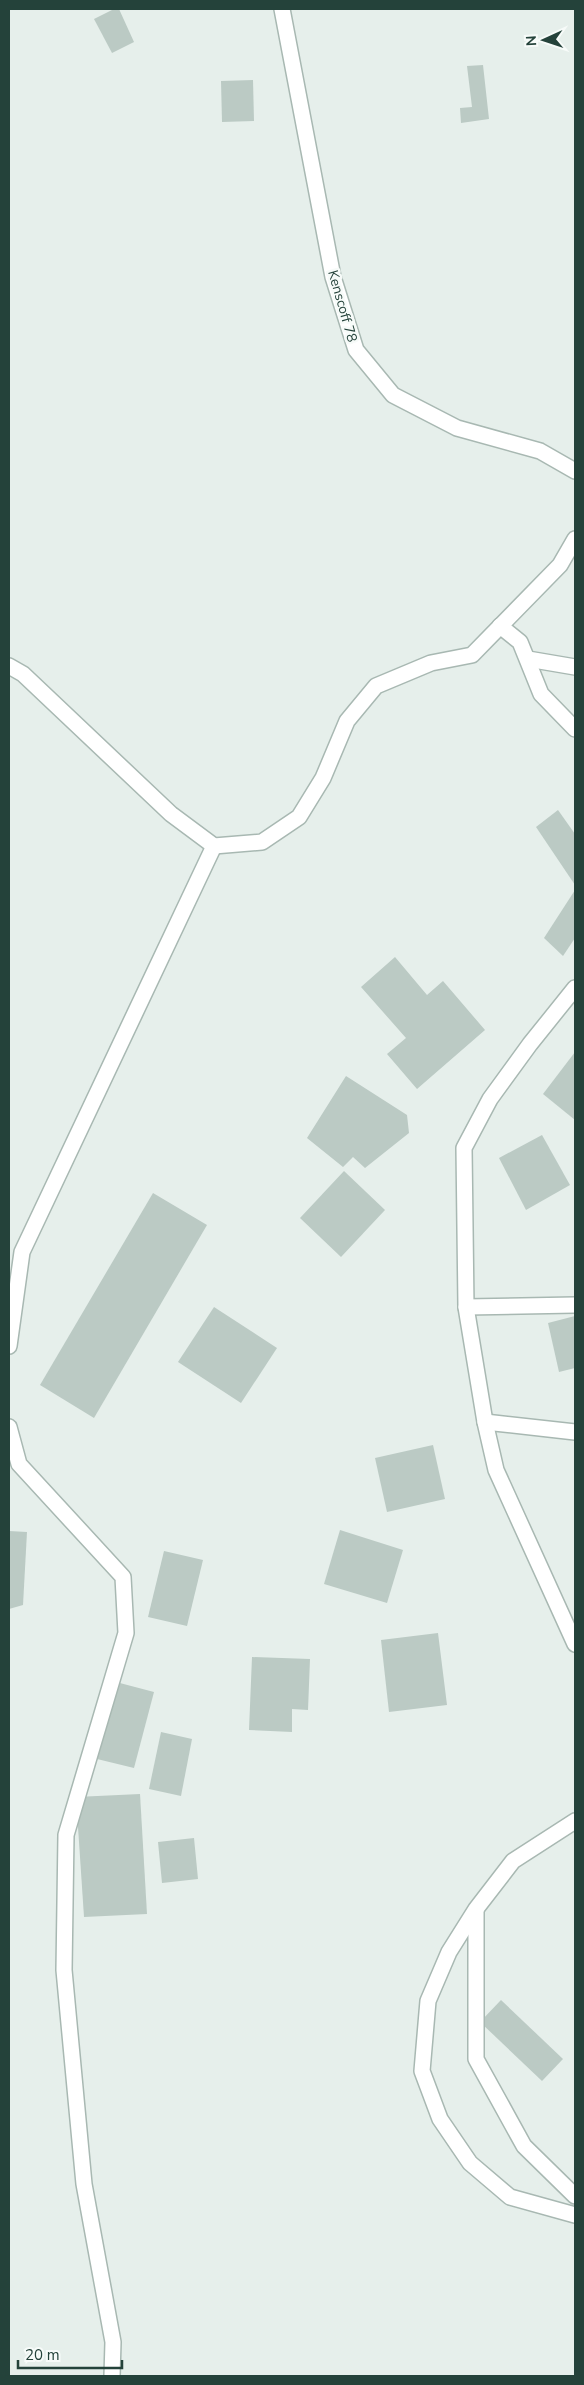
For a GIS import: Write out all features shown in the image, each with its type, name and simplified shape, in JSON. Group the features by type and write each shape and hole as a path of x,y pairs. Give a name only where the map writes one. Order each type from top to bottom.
{"street":[{"name":"Kenscoff 78","path":"282,9 333,277 356,350 393,395 457,428 540,451 575,471"},
{"path":"9,666 23,674 171,814 214,846 262,842 299,817 323,778 346,721 376,686 431,663 472,655 560,565 575,539"},
{"path":"500,626 520,642 541,694 575,729"},
{"path":"528,659 575,668"},
{"path":"9,1346 22,1252 214,846"},
{"path":"575,988 530,1044 490,1099 464,1148 466,1307 485,1422 496,1470 575,1644"},
{"path":"466,1307 575,1305"},
{"path":"485,1422 575,1432"},
{"path":"9,1427 19,1464 123,1577 126,1633 66,1835 64,1970 84,2184 114,2342 112,2376"},
{"path":"575,1821 513,1861 476,1910 449,1952 428,2000 422,2071 440,2119 470,2163 510,2198 575,2215"},
{"path":"476,1910 476,2059 524,2146 575,2196"}],"building":[{"path":"114,9 119,9 134,42 112,53 94,19"},
{"path":"483,65 489,119 461,123 460,108 472,107 467,66"},
{"path":"253,80 254,121 222,122 221,81"},
{"path":"558,810 575,834 575,885 536,827"},
{"path":"575,890 575,938 563,956 544,938"},
{"path":"395,957 427,995 443,981 485,1030 417,1089 387,1054 406,1038 361,987"},
{"path":"575,1052 575,1120 543,1094"},
{"path":"346,1076 407,1115 409,1133 365,1168 353,1157 343,1167 307,1138"},
{"path":"542,1135 570,1185 526,1210 499,1158"},
{"path":"344,1171 385,1210 341,1257 300,1218"},
{"path":"153,1193 207,1225 94,1418 40,1385"},
{"path":"214,1307 277,1348 241,1403 178,1362"},
{"path":"575,1316 575,1368 559,1372 548,1323"},
{"path":"433,1445 445,1499 387,1512 375,1458"},
{"path":"340,1530 403,1550 387,1603 324,1584"},
{"path":"9,1531 27,1532 23,1605 9,1609"},
{"path":"164,1551 203,1560 187,1626 148,1617"},
{"path":"438,1633 447,1705 389,1712 381,1640"},
{"path":"252,1657 310,1659 308,1710 292,1709 292,1732 249,1730"},
{"path":"116,1682 154,1692 134,1768 97,1759"},
{"path":"161,1732 192,1739 181,1796 149,1789"},
{"path":"140,1794 147,1914 84,1917 76,1797"},
{"path":"194,1838 198,1879 162,1883 158,1842"},
{"path":"501,2000 563,2059 542,2081 480,2022"}]}
